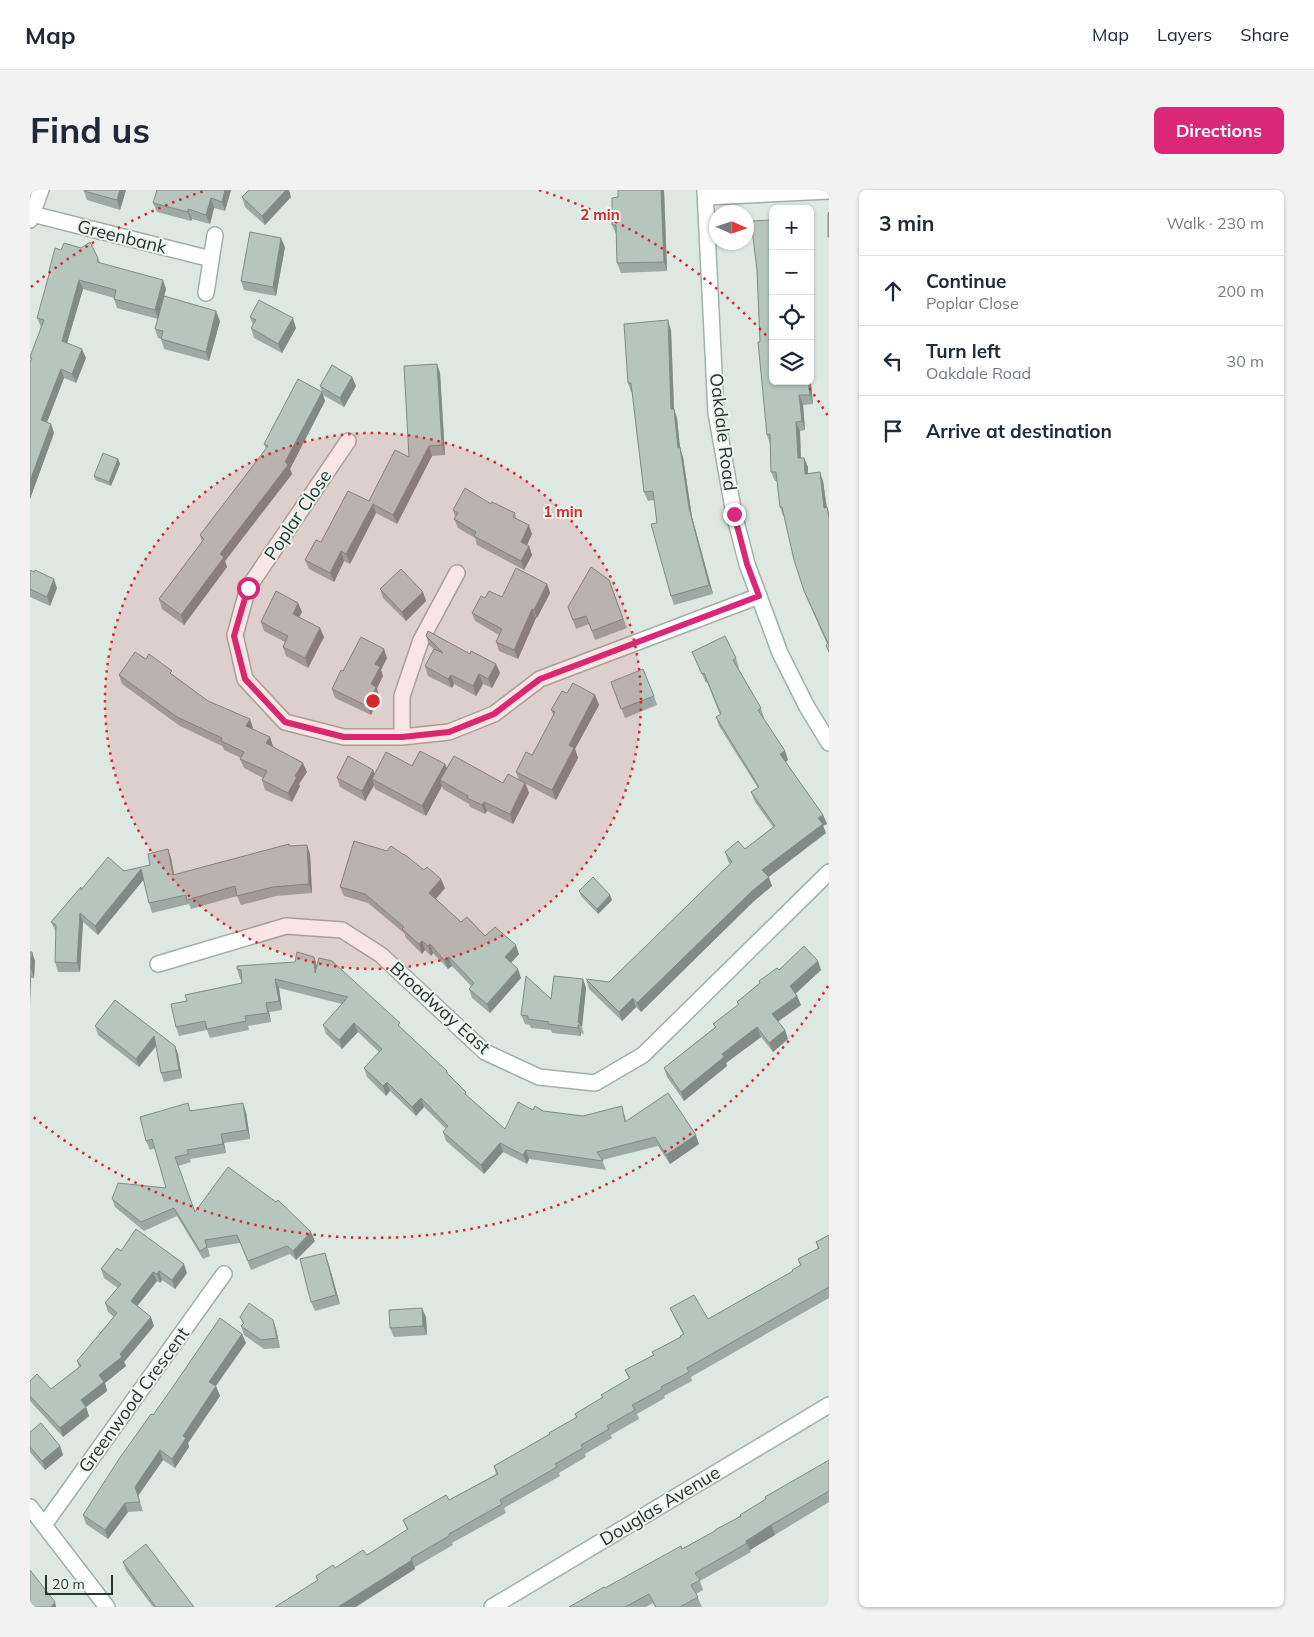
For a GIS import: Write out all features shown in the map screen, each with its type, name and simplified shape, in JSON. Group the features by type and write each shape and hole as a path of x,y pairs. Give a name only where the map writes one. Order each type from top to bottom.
{"street":[{"path":"31,217 41,190"},
{"path":"705,193 829,191"},
{"name":"Oakdale Road","path":"705,193 716,413 734,514 747,564 780,653 807,707 829,743"},
{"name":"Greenbank","path":"31,217 211,259"},
{"path":"206,293 215,235"},
{"name":"Poplar Close","path":"348,441 248,588 234,636 245,679 285,722 344,737 402,737 449,732 494,714 540,679 759,596"},
{"path":"402,737 402,696 421,640 457,573"},
{"name":"Broadway East","path":"158,964 286,926 342,930 380,954 485,1052 539,1077 595,1083 643,1055 829,872"},
{"name":"Greenwood Crescent","path":"44,1525 224,1274"},
{"name":"Douglas Avenue","path":"492,1607 829,1405"},
{"path":"30,1507 107,1607"}],"building":[{"path":"84,190 120,190 117,200"},
{"path":"157,190 225,190 222,202 211,198 206,215 188,209 188,212 153,203"},
{"path":"249,190 286,190 262,216 242,197"},
{"path":"618,190 661,190 664,262 617,263 616,225 612,225 612,198 618,197"},
{"path":"828,213 829,237 828,237"},
{"path":"769,220 769,385 809,385 810,395 799,395 802,421 796,422 798,458 804,458 805,474 820,472 824,508 827,507 829,518 829,652 826,645 828,643 804,591 794,560 782,507 780,507 776,472 771,472 770,434 767,435 758,342 760,342 754,221"},
{"path":"250,232 281,238 273,287 241,281"},
{"path":"90,242 98,258 97,262 163,280 155,310 114,299 116,290 79,280 62,341 82,349 72,374 61,369 41,420 51,424 30,481 30,362 32,358 30,357 44,320 37,318 55,248 61,250 64,243 81,248"},
{"path":"164,296 216,311 206,352 161,339 163,331 155,329"},
{"path":"259,300 293,318 278,344 251,328 256,320 250,317"},
{"path":"668,320 671,409 674,409 678,448 680,447 689,508 709,585 671,596 651,524 657,523 653,491 644,492 631,383 628,383 624,324"},
{"path":"437,364 442,445 429,446 393,515 373,504 346,554 341,551 330,573 305,560 316,540 321,542 348,491 369,501 395,450 409,457 404,366"},
{"path":"332,365 352,377 340,398 320,386"},
{"path":"298,379 322,392 285,462 288,465 220,554 224,557 181,615 159,599 204,539 200,535 268,446 264,444"},
{"path":"103,453 118,459 109,482 94,476"},
{"path":"465,488 491,504 492,502 515,513 513,517 529,525 521,542 529,546 521,561 474,536 476,532 454,519 458,513 453,510"},
{"path":"591,567 609,580 623,619 592,631 586,616 573,620 568,607"},
{"path":"516,568 547,584 534,610 532,609 514,650 496,642 502,629 472,613 481,596 485,598 489,591 502,597"},
{"path":"401,569 423,592 402,612 380,589"},
{"path":"30,570 34,572 35,570 54,579 47,597 30,589"},
{"path":"276,591 298,603 293,614 320,628 305,658 283,647 288,636 261,622"},
{"path":"428,631 470,654 471,651 496,664 488,679 479,674 473,686 451,675 448,679 425,666 434,649 443,653 426,636"},
{"path":"725,636 736,658 733,660 761,708 758,710 785,751 780,754 823,815 818,818 823,824 762,870 769,877 751,892 637,1003 633,998 619,1012 586,979 609,982 732,862 725,852 738,841 745,849 775,826 751,792 759,787 716,717 721,714 704,673 702,674 692,652"},
{"path":"361,637 384,649 375,664 380,667 371,684 376,687 367,706 332,689"},
{"path":"135,652 146,659 149,654 172,671 170,673 208,701 250,719 246,726 270,737 266,743 303,763 288,793 262,780 267,771 240,759 244,752 221,741 222,738 177,717 119,675"},
{"path":"643,669 654,696 621,709 611,682"},
{"path":"573,683 595,695 569,745 574,748 552,790 516,772 526,752 532,755 536,748 555,712 551,710 562,691 567,693"},
{"path":"420,751 445,764 422,806 372,779 386,752 412,766"},
{"path":"348,756 373,770 362,791 337,778"},
{"path":"454,756 503,783 508,774 525,783 510,814 484,802 482,805 467,798 468,796 440,780"},
{"path":"354,841 387,851 391,846 424,870 427,867 441,879 429,893 461,922 467,917 485,936 495,927 516,945 505,957 518,969 487,1004 469,989 474,983 449,957 444,960 430,944 428,946 422,941 419,944 402,929 404,927 365,894 340,887"},
{"path":"289,844 289,846 307,845 309,884 273,887 237,896 235,886 187,900 186,895 149,903 141,869 95,926 80,913 77,963 55,962 56,925 51,922 108,857 124,871 150,865 148,854 168,849 173,875"},
{"path":"593,877 610,895 597,909 579,891"},
{"path":"804,946 818,961 790,986 797,996 772,1014 785,1030 769,1043 757,1027 722,1054 724,1057 681,1092 664,1068 716,1027 713,1024 739,1004 737,1002 760,983 759,981 777,968 779,970"},
{"path":"30,952 32,952 31,968 30,968"},
{"path":"297,952 314,957 315,973 319,958 332,961 400,1023 398,1025 447,1071 466,1092 465,1094 505,1129 518,1102 533,1110 535,1106 543,1111 583,1116 622,1106 625,1122 668,1093 696,1135 666,1155 655,1137 597,1152 603,1161 526,1150 523,1155 500,1143 481,1165 443,1132 448,1126 421,1098 412,1107 387,1082 383,1086 364,1068 382,1049 354,1023 339,1040 323,1025 348,997 275,979 279,1001 266,1003 268,1013 245,1016 246,1021 207,1029 205,1021 176,1027 171,1004 187,1001 185,995 242,983 241,970 237,969 237,966 295,962"},
{"path":"526,976 551,999 554,976 583,979 578,1022 581,1025 578,1025 578,1028 548,1024 549,1022 528,1019 528,1016 521,1015"},
{"path":"115,1000 175,1046 179,1070 161,1073 154,1036 136,1059 95,1026"},
{"path":"188,1103 190,1111 243,1103 247,1130 221,1134 223,1144 187,1150 188,1154 175,1157 195,1212 228,1167 276,1202 278,1200 311,1232 293,1251 287,1246 248,1261 237,1235 205,1240 207,1247 200,1251 174,1208 141,1222 112,1199 118,1183 166,1188 152,1139 146,1141 140,1117"},
{"path":"136,1229 184,1264 172,1280 159,1271 157,1274 153,1272 131,1301 151,1317 120,1354 122,1357 99,1375 104,1382 81,1400 86,1407 60,1428 30,1396 30,1381 37,1374 51,1389 81,1366 77,1361 117,1313 105,1303 121,1284 101,1269 117,1248 121,1251"},
{"path":"829,1235 829,1287 687,1368 689,1372 632,1405 635,1410 607,1426 609,1429 581,1445 583,1448 555,1464 557,1467 500,1500 502,1504 449,1534 449,1536 411,1558 412,1560 338,1607 275,1607 318,1580 316,1576 333,1565 335,1568 363,1550 367,1555 408,1529 403,1520 446,1495 449,1500 498,1474 494,1466 577,1417 575,1414 603,1397 601,1395 630,1378 625,1370 654,1355 652,1352 684,1334 670,1308 694,1295 708,1319 793,1271 801,1265 798,1259 819,1248 816,1242"},
{"path":"325,1253 336,1295 311,1302 300,1259"},
{"path":"249,1303 273,1320 277,1338 261,1340 241,1326 244,1323 240,1317"},
{"path":"422,1308 423,1326 390,1328 389,1310"},
{"path":"220,1318 242,1334 209,1382 216,1386 183,1436 186,1438 172,1459 160,1450 135,1487 140,1502 125,1503 105,1530 83,1515 119,1459 151,1414 153,1415"},
{"path":"41,1423 60,1446 42,1461 30,1447 30,1432"},
{"path":"829,1460 829,1491 771,1525 746,1541 747,1543 695,1573 700,1580 691,1585 698,1597 680,1607 656,1607 649,1594 625,1607 569,1607 681,1546 682,1549 715,1531 766,1499 765,1497"},
{"path":"146,1544 194,1607 156,1607 123,1562"},
{"path":"30,1570 55,1602 51,1607 30,1607"}],"route":[{"path":"248,588 234,636 245,679 285,722 344,737 402,737 449,732 494,714 540,679 759,596 747,564 734,514"}]}
